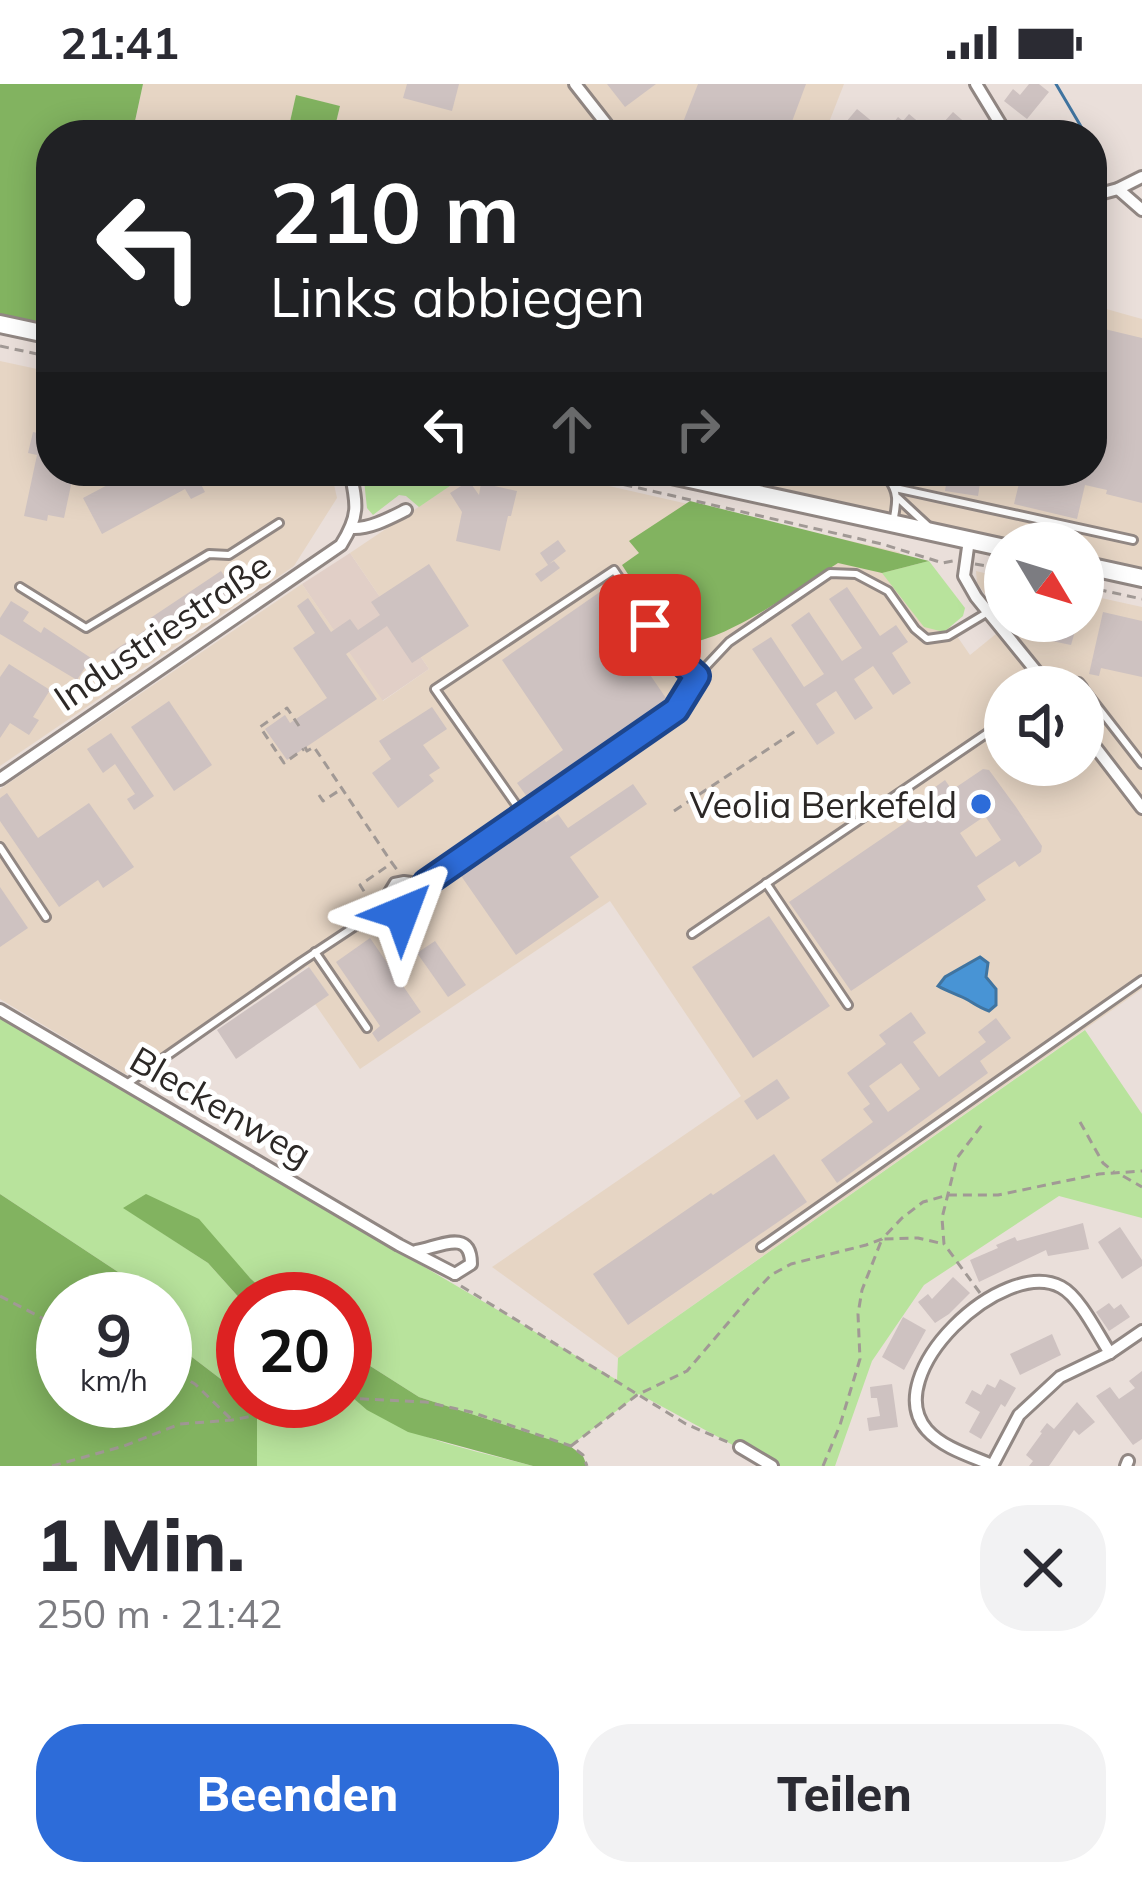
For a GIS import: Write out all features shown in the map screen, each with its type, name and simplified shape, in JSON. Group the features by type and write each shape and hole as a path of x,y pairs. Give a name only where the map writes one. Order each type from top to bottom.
{"main road":[{"path":"0,324 36,332"},
{"path":"723,486 984,543"},
{"path":"1104,570 1142,578"}],"street":[{"path":"575,84 603,120"},
{"path":"976,84 998,120"},
{"path":"1107,192 1142,177"},
{"path":"1118,189 1142,210"},
{"path":"352,528 358,509 353,486"},
{"name":"Industriestraße","path":"0,778 341,545 352,528 406,510"},
{"path":"969,540 964,576 984,606"},
{"path":"1014,642 1035,666"},
{"path":"1104,758 1142,808"},
{"name":"Bleckenweg","path":"0,1010 455,1278"},
{"path":"413,1252 455,1242 465,1246 471,1264 455,1278"},
{"path":"1110,1353 1075,1299 1061,1287 1034,1280 1011,1285 985,1300 926,1360 914,1390 917,1411 926,1430 992,1466 1019,1415 1032,1402 1060,1377 1110,1353 1142,1331"},
{"path":"740,1447 772,1466"}],"lane":[{"path":"893,486 934,532"},
{"path":"893,523 896,493"},
{"path":"896,493 1133,540"},
{"path":"20,587 86,628 209,554 229,555 279,524"},
{"path":"524,816 435,689 614,570 666,648 697,676"},
{"path":"426,883 404,880 390,885 387,905 396,912 412,910 426,883 676,710 697,676 729,642 830,572 856,574 888,591 928,639 948,636 984,614"},
{"path":"1104,714 1142,764"},
{"path":"692,934 984,735"},
{"path":"0,847 46,917"},
{"path":"766,884 848,1005"},
{"path":"127,1085 387,905"},
{"path":"315,952 367,1028"},
{"path":"761,1247 1142,980"}],"path":[{"path":"0,346 36,354"},
{"path":"642,486 943,563 984,565"},
{"path":"1104,591 1142,599"},
{"path":"299,726 287,708 260,727 284,763 314,747 404,880"},
{"path":"290,713 296,709"},
{"path":"674,811 797,730"},
{"path":"319,795 323,801 342,788"},
{"path":"377,912 360,885 392,863"},
{"path":"1080,1122 1102,1163 1142,1186"},
{"path":"982,1125 957,1158 942,1218 944,1244 985,1300"},
{"path":"823,1466 860,1360 858,1314 871,1264 882,1239 902,1218 923,1202 948,1195 998,1195 1099,1174 1142,1171"},
{"path":"571,1446 637,1394 687,1371 771,1275 791,1264 882,1239 918,1238 944,1244"},
{"path":"455,1278 686,1424 740,1447"},
{"path":"0,1296 36,1314"},
{"path":"192,1382 216,1404"},
{"path":"372,1399 426,1402 471,1412 571,1446 583,1455 587,1466"},
{"path":"52,1466 180,1424 216,1421"}],"shaded area":[{"path":"143,84 844,84 830,120 337,120 340,106 296,96 290,120 135,120"},
{"path":"1107,309 1142,319 1142,569 1104,561 1104,522 984,522 984,534 772,486 1107,486"},
{"path":"0,361 36,369 36,486 334,486 337,498 294,566 0,766"},
{"path":"450,486 609,486 899,552 970,655 986,642 1104,642 1104,599 1142,607 1142,989 618,1358 492,1267 741,1096 610,901 360,1069 315,1004 328,994 308,966 138,1081 132,1072 125,1074 0,999 0,789 302,584 383,701 429,669 350,553"},
{"path":"350,553 429,669 382,701 302,584"},
{"path":"976,571 984,573 984,593 977,583"}],"green space":[{"path":"0,84 143,84 135,120 36,120 36,322 0,314"},
{"path":"296,95 340,106 337,120 290,120"},
{"path":"365,486 450,486 419,507 399,495 373,515 367,508"},
{"path":"690,501 929,561 882,573 838,563 733,627 690,643 673,643 622,565 639,553 629,541"},
{"path":"929,561 965,608 963,616 944,632 924,627 882,573"},
{"path":"0,1018 617,1380 618,1358 1085,1030 1142,1114 1142,1218 1059,1196 924,1285 872,1361 835,1466 766,1466 639,1394 570,1446 419,1397 372,1367 372,1272 239,1272 124,1208 216,1272 216,1375 192,1357 192,1272 118,1272 0,1194"},
{"path":"0,1194 118,1272 36,1272 36,1428 192,1428 192,1357 216,1375 216,1428 257,1428 257,1466 0,1466"},
{"path":"146,1194 199,1219 245,1272 216,1272 123,1208"},
{"path":"372,1367 419,1397 570,1446 587,1466 533,1466 408,1432 372,1413"},
{"path":"372,1411 411,1431 533,1466 257,1466 257,1428 372,1428"}],"water":[{"path":"980,957 988,963 986,977 996,989 996,1005 989,1011 938,986"}],"building":[{"path":"407,84 459,84 452,111 403,98"},
{"path":"607,84 656,84 625,107"},
{"path":"698,84 806,84 793,120 684,120"},
{"path":"1029,84 1039,84 1049,92 1027,119 1004,101 1013,89 1020,95"},
{"path":"857,109 870,120 848,120"},
{"path":"1107,330 1142,338 1142,503 1106,494 1107,490 1089,486 1107,486"},
{"path":"33,432 36,433 36,455 28,453"},
{"path":"36,460 36,486 71,486 64,518 48,515 47,521 24,516"},
{"path":"106,486 202,486 205,492 191,499 185,489 102,534 83,498"},
{"path":"461,486 473,486 479,495 480,486 517,491 500,551 456,541 462,512 450,493"},
{"path":"946,486 980,486 978,496 945,491"},
{"path":"1018,486 1085,486 1077,519 1014,504"},
{"path":"558,540 566,551 549,564 554,561 560,568 541,582 535,574 548,565 540,553"},
{"path":"429,564 469,626 412,663 387,626 346,654 377,699 287,760 265,729 285,715 290,723 327,698 293,648 315,633 297,606 308,598 331,632 350,619 358,630 380,615 371,602"},
{"path":"221,571 235,592 121,669 110,653 150,627 146,621"},
{"path":"610,585 655,655 642,663 670,704 530,801 517,783 563,750 502,660"},
{"path":"847,587 880,636 896,625 908,642 892,653 911,683 893,695 873,666 854,679 873,708 855,720 836,691 816,704 835,733 817,745 752,649 771,637 804,687 824,674 791,625 809,612 842,661 862,648 829,599"},
{"path":"11,601 29,612 23,621 41,633 44,627 91,658 77,680 0,634 0,618"},
{"path":"1104,612 1142,621 1142,677 1091,666 1096,642 1104,642"},
{"path":"9,664 50,690 33,717 39,720 29,735 10,723 0,738 0,677"},
{"path":"169,701 212,765 174,791 131,727"},
{"path":"432,707 447,729 423,745 440,768 429,775 434,781 398,808 372,773 391,759 379,741"},
{"path":"111,733 154,796 134,810 127,799 135,794 115,764 103,773 87,749"},
{"path":"984,769 984,786 1001,786 1042,846 1041,852 1019,867 1015,861 977,886 986,900 851,991 789,902 934,803 927,793 945,780 952,790","holes":["985,816 1001,840 976,857 960,833"]},
{"path":"633,784 647,804 570,857 599,897 516,955 457,870 541,815 546,822 558,814 568,828"},
{"path":"7,793 38,838 89,803 134,867 103,888 98,880 59,907 0,821 0,798"},
{"path":"0,887 28,928 0,947"},
{"path":"769,916 830,1006 753,1058 692,967"},
{"path":"370,938 421,1012 378,1042 372,1033 380,1026 336,962"},
{"path":"435,941 466,985 448,997 417,953"},
{"path":"309,967 329,995 236,1059 217,1030"},
{"path":"911,1012 926,1033 913,1042 939,1077 986,1042 978,1032 996,1018 1011,1038 980,1061 988,1073 837,1183 821,1160 873,1122 863,1109 870,1104 847,1073 886,1044 879,1035","holes":["901,1063 920,1089 888,1112 869,1086"]},
{"path":"777,1079 790,1098 757,1120 744,1101"},
{"path":"774,1154 807,1202 628,1325 593,1274"},
{"path":"1083,1223 1089,1249 1048,1256 1046,1250 979,1282 970,1260 998,1248 996,1245"},
{"path":"1120,1227 1142,1260 1142,1266 1122,1279 1098,1242"},
{"path":"953,1277 970,1293 935,1323 918,1302 928,1294 932,1299"},
{"path":"1109,1303 1114,1309 1121,1304 1130,1317 1109,1331 1096,1312"},
{"path":"903,1317 926,1330 904,1370 882,1357"},
{"path":"1052,1334 1061,1355 1020,1375 1010,1354"},
{"path":"1142,1371 1142,1439 1133,1445 1096,1396 1110,1387 1119,1399 1135,1388 1129,1381"},
{"path":"1000,1379 1016,1388 981,1439 969,1432 980,1412 965,1403 972,1390 981,1395 987,1384 995,1388"},
{"path":"892,1384 898,1427 869,1431 867,1418 880,1416 870,1387"},
{"path":"1077,1402 1095,1422 1079,1435 1074,1430 1049,1466 1029,1466 1033,1461 1026,1455 1040,1432 1047,1423 1054,1429"}],"waterway":[{"path":"1056,84 1077,120"}],"place":[{"name":"Veolia Berkefeld","path":"981,804"}],"route":[{"path":"402,913 412,910 426,883 676,710 697,676 666,648 650,625"}]}
